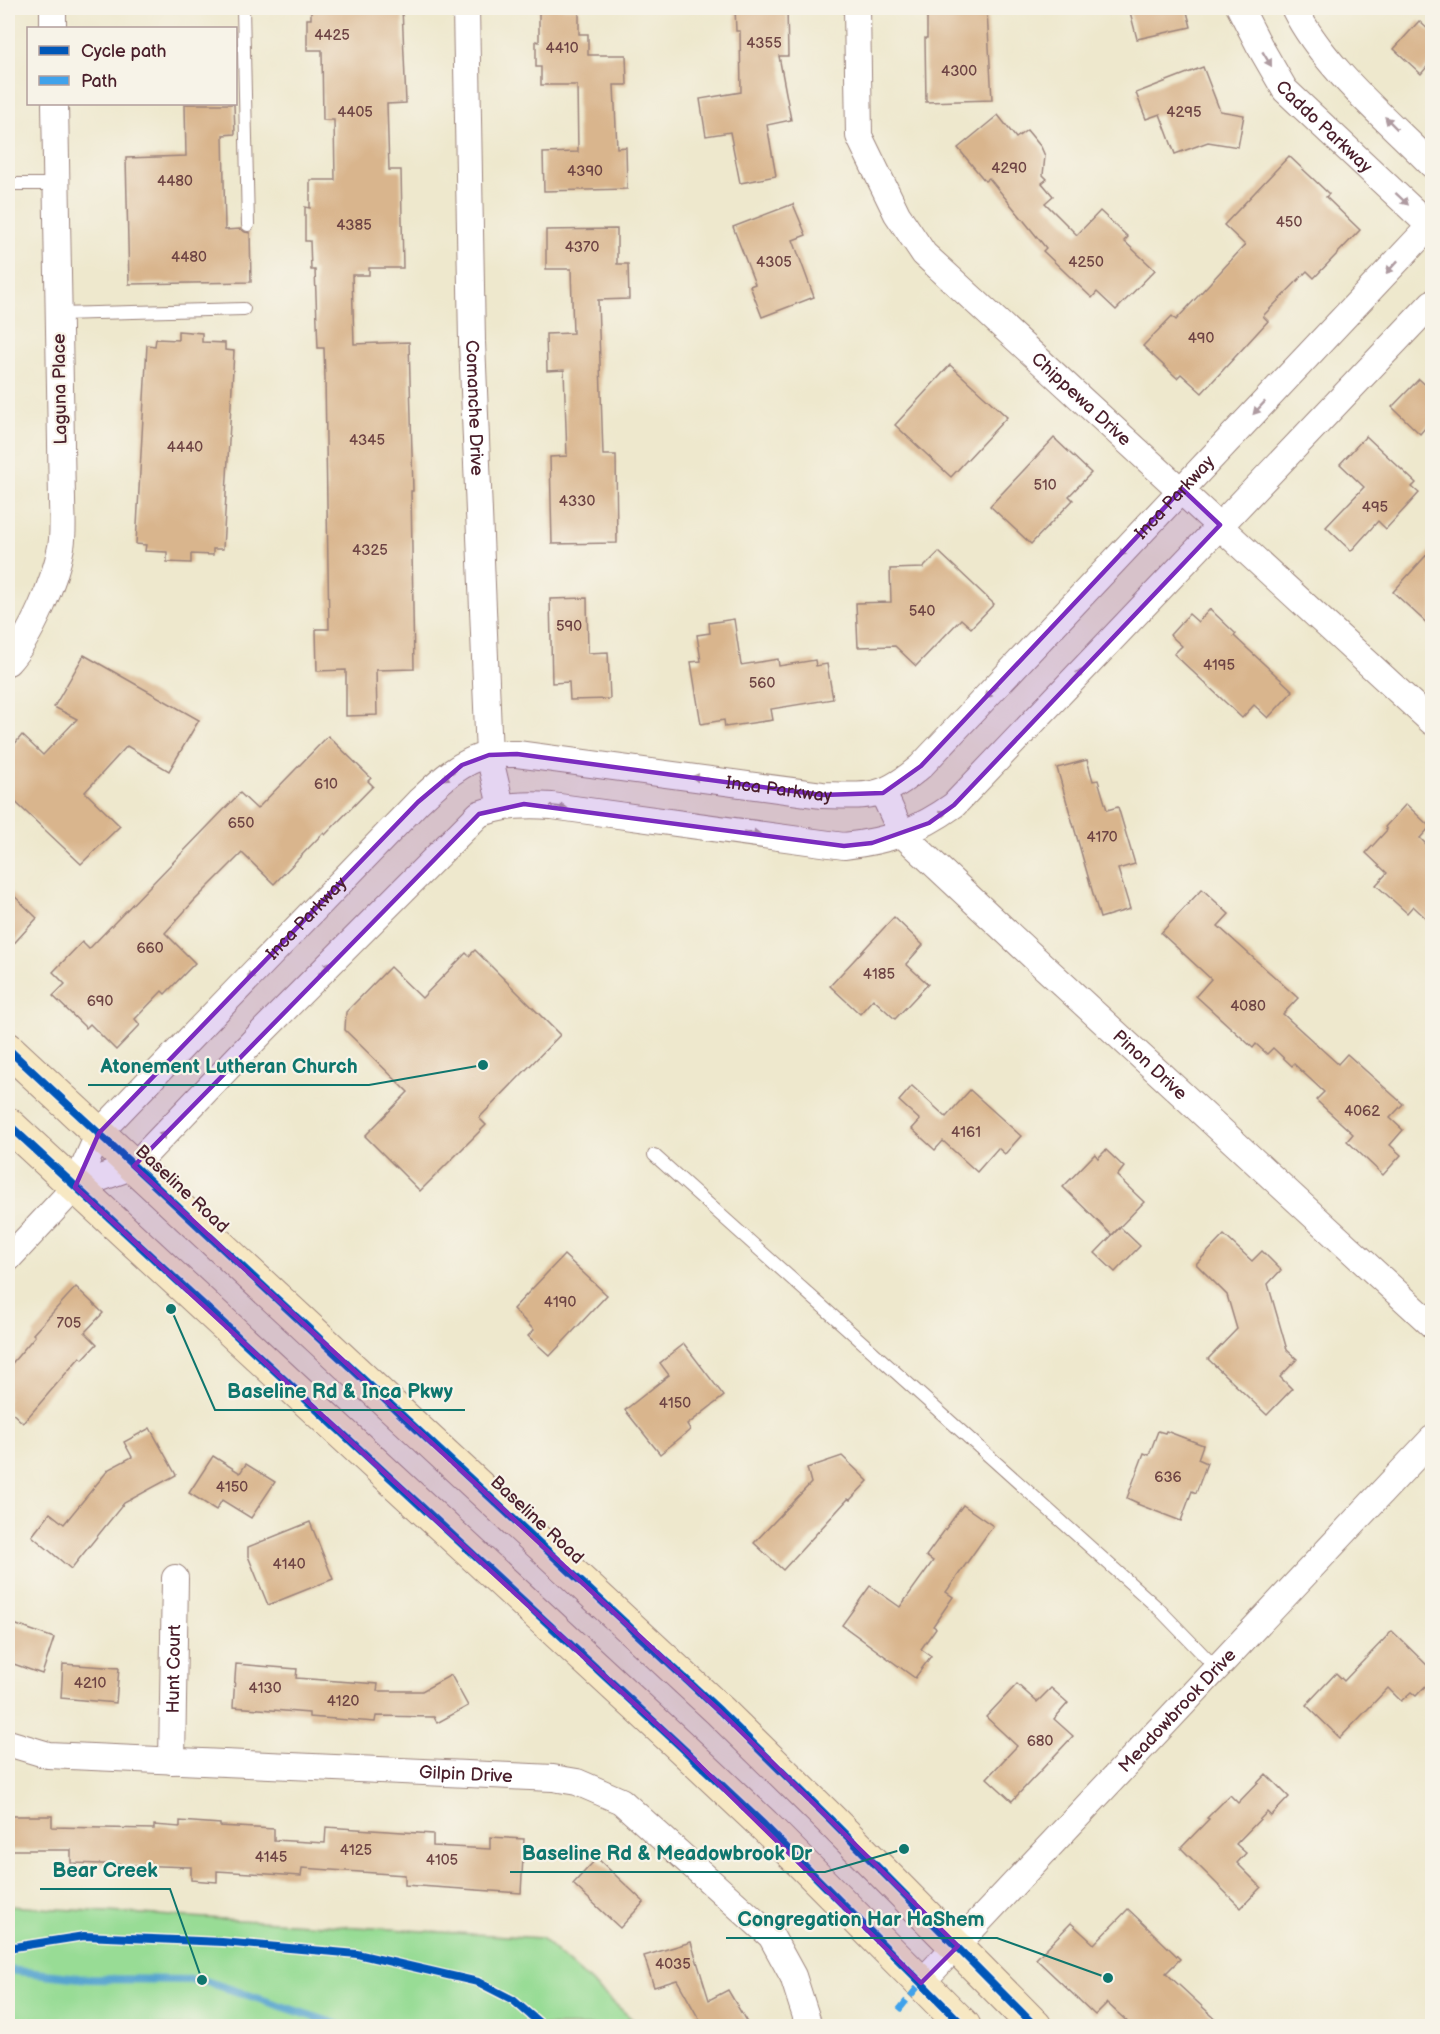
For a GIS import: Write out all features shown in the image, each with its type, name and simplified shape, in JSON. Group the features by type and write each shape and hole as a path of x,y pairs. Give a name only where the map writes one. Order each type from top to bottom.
{"main road":[{"name":"Baseline Road","path":"8,1049 720,1711 958,1946 1035,2026"},
{"path":"8,1124 764,1825 964,2026"}],"street":[{"path":"53,8 53,27"},
{"name":"Comanche Drive","path":"466,8 472,342 489,754 501,806"},
{"name":"Chippewa Drive","path":"857,8 860,136 897,214 924,254 1182,489 1432,722"},
{"name":"Caddo Parkway","path":"1240,8 1285,90 1432,226"},
{"path":"1294,8 1304,28 1332,65 1432,165"},
{"name":"Laguna Place","path":"8,662 36,618 61,546 55,105"},
{"name":"Inca Parkway","path":"8,1259 75,1187 99,1133 418,802 462,765 489,754 517,754 822,795 857,796 883,793 900,784 921,766 1432,226"},
{"name":"Inca Parkway","path":"75,1187 134,1166 264,1030 479,814 501,806 524,804 552,806 844,846 872,843 929,823 954,805 1432,303"},
{"name":"Pinon Drive","path":"883,793 902,834 1432,1324"},
{"name":"Meadowbrook Drive","path":"921,1983 1432,1439"},
{"name":"Hunt Court","path":"172,1761 175,1578"},
{"name":"Gilpin Drive","path":"8,1743 48,1755 553,1778 577,1782 621,1802 771,1936 793,1976 809,2026"}],"lane":[{"path":"243,8 248,225"},
{"path":"8,184 56,184"},
{"path":"59,315 80,312 244,309"},
{"path":"654,1155 1159,1609 1217,1669"}],"highlighted area":[{"path":"1182,489 1220,525 954,805 929,823 872,843 844,846 524,804 479,814 134,1166 720,1711 958,1946 921,1983 678,1744 75,1187 99,1133 418,802 462,765 489,755 517,754 822,795 883,793 921,766"}],"green space":[{"path":"8,1906 541,1938 637,2026 93,2026 8,2022"}],"building":[{"path":"311,8 402,8 406,103 387,104 389,170 401,170 403,268 369,268 369,275 352,275 354,344 409,342 414,669 376,670 377,715 346,716 346,670 317,671 316,629 329,629 325,378 324,348 318,348 315,270 311,270 310,241 305,241 305,207 310,208 310,180 335,180 334,120 323,120 322,50 307,50 307,19 311,19"},
{"path":"539,8 579,8 579,34 588,34 588,55 626,55 627,85 614,85 617,148 626,147 627,189 544,191 543,153 578,152 577,85 541,85 541,67 536,67"},
{"path":"735,8 787,8 788,56 779,56 791,120 767,125 776,176 740,183 730,132 706,136 700,99 741,92 740,31 736,31"},
{"path":"1129,8 1186,8 1191,27 1137,39"},
{"path":"987,11 992,100 926,102 927,13"},
{"path":"1419,21 1432,33 1432,61 1421,74 1394,49"},
{"path":"1203,67 1220,111 1244,115 1238,147 1208,142 1175,154 1160,114 1146,119 1136,93"},
{"path":"185,105 234,105 235,134 223,135 225,230 241,229 250,233 251,282 129,284 126,158 186,156"},
{"path":"998,115 1016,138 1027,130 1041,147 1045,156 1043,175 1047,179 1042,183 1053,196 1045,203 1077,235 1100,211 1128,237 1124,241 1155,270 1116,310 1097,292 1092,298 1043,251 1046,248 989,178 985,181 958,148"},
{"path":"1289,156 1329,194 1326,197 1360,230 1314,278 1307,271 1263,316 1268,321 1202,393 1181,374 1177,378 1143,346 1172,316 1176,320 1245,245 1224,225"},
{"path":"793,204 806,235 793,240 814,297 762,317 750,286 755,284 733,227"},
{"path":"617,229 617,264 628,264 629,299 598,300 603,455 616,455 617,543 552,544 550,457 567,456 564,370 547,371 546,334 573,333 571,269 546,269 546,230"},
{"path":"178,331 202,333 202,342 225,343 225,350 234,351 223,549 213,549 213,555 191,554 191,563 167,562 167,552 145,551 146,545 136,544 147,345 155,346 156,339 178,340"},
{"path":"950,365 1007,417 951,477 895,425"},
{"path":"1419,379 1432,391 1432,420 1420,434 1392,407"},
{"path":"1366,436 1416,483 1412,487 1419,493 1386,529 1378,521 1351,551 1326,527 1364,487 1340,464"},
{"path":"1054,438 1091,473 1069,496 1073,500 1031,544 990,506"},
{"path":"1432,549 1432,628 1393,592"},
{"path":"939,552 994,604 971,628 961,619 916,666 895,646 858,647 856,603 891,602 890,569 923,568"},
{"path":"587,598 588,653 608,652 610,699 570,700 569,682 552,683 550,599"},
{"path":"1210,609 1236,634 1234,636 1293,691 1268,718 1254,705 1242,718 1174,654 1182,646 1170,635 1189,614 1198,622"},
{"path":"734,619 741,665 778,659 779,666 815,660 816,666 827,664 833,699 771,709 773,720 725,727 724,720 701,724 691,662 701,661 697,635 710,633 709,623"},
{"path":"84,655 199,720 169,771 127,746 85,792 120,826 81,864 8,795 8,752 22,735 43,755 77,719 54,707"},
{"path":"328,736 371,778 368,781 373,786 274,884 242,853 193,902 165,933 195,963 165,994 162,991 135,1019 140,1025 116,1050 90,1024 86,1028 53,996 65,984 53,972 82,942 89,949 240,793 257,809"},
{"path":"1087,760 1093,781 1098,780 1107,810 1118,807 1135,864 1118,869 1130,909 1100,918 1057,768"},
{"path":"1406,804 1430,827 1420,838 1432,850 1432,924 1413,906 1407,913 1376,885 1387,873 1366,853"},
{"path":"1202,889 1229,914 1218,926 1298,998 1283,1014 1338,1064 1347,1054 1403,1104 1390,1118 1403,1130 1390,1145 1401,1155 1383,1175 1347,1141 1353,1134 1316,1100 1324,1092 1273,1048 1267,1054 1256,1044 1253,1048 1196,996 1211,979 1161,933"},
{"path":"8,890 37,918 8,950"},
{"path":"894,917 923,945 906,964 928,984 895,1019 873,999 860,1014 830,986"},
{"path":"475,950 560,1035 479,1118 486,1125 420,1191 365,1136 408,1092 345,1030 346,1012 390,967 422,998 466,953 469,956"},
{"path":"912,1086 946,1117 970,1090 1021,1136 1005,1154 998,1148 977,1172 943,1141 935,1150 912,1129 920,1120 899,1101"},
{"path":"1106,1150 1124,1167 1117,1176 1144,1202 1112,1235 1063,1187 1095,1154 1098,1158"},
{"path":"1120,1227 1140,1246 1115,1272 1095,1253"},
{"path":"1224,1235 1252,1261 1262,1251 1281,1270 1268,1284 1287,1350 1297,1359 1280,1377 1292,1389 1267,1415 1208,1359 1237,1329 1227,1295 1196,1264"},
{"path":"564,1255 607,1295 550,1356 528,1336 534,1330 513,1309"},
{"path":"76,1287 103,1313 85,1332 97,1344 83,1359 80,1357 23,1423 8,1409 8,1368 35,1336 33,1334"},
{"path":"684,1344 724,1396 687,1425 690,1430 660,1454 625,1410 669,1375 660,1363"},
{"path":"150,1428 176,1475 124,1503 71,1569 32,1536 50,1513 64,1524 109,1469 132,1457 124,1442"},
{"path":"1158,1431 1165,1433 1166,1431 1203,1445 1198,1459 1207,1463 1196,1493 1192,1491 1181,1521 1127,1498 1144,1453 1149,1455"},
{"path":"213,1456 240,1473 246,1464 275,1482 251,1518 222,1500 216,1510 189,1493"},
{"path":"842,1456 868,1481 850,1500 848,1499 783,1570 754,1543 811,1483 807,1468"},
{"path":"963,1505 993,1526 946,1592 953,1597 933,1626 936,1628 921,1649 931,1656 915,1678 842,1625 870,1586 900,1607 933,1561 926,1556"},
{"path":"310,1522 333,1579 268,1605 248,1556 248,1547"},
{"path":"8,1622 54,1638 42,1674 8,1662"},
{"path":"1392,1631 1432,1670 1432,1679 1416,1696 1411,1692 1401,1701 1388,1688 1340,1738 1306,1705 1336,1673 1344,1681"},
{"path":"63,1664 119,1668 116,1703 61,1698"},
{"path":"236,1664 297,1669 296,1678 378,1684 377,1691 422,1691 451,1675 468,1706 437,1723 434,1717 376,1716 375,1722 309,1717 309,1713 233,1707"},
{"path":"1017,1684 1037,1702 1051,1688 1068,1703 1054,1719 1073,1736 1012,1801 987,1778 1017,1746 986,1717"},
{"path":"1266,1774 1289,1797 1271,1816 1267,1812 1236,1844 1246,1853 1237,1863 1261,1887 1241,1908 1181,1848 1230,1795 1238,1803"},
{"path":"8,1816 52,1816 52,1827 154,1829 154,1825 180,1827 180,1821 220,1824 220,1826 274,1829 274,1840 325,1843 326,1827 433,1834 433,1846 490,1849 490,1837 524,1839 521,1893 405,1885 405,1875 302,1868 301,1876 217,1871 217,1882 191,1880 191,1867 71,1863 71,1850 8,1850"},
{"path":"597,1858 644,1902 620,1928 573,1884"},
{"path":"1128,1909 1180,1959 1166,1973 1223,2026 1132,2026 1107,2003 1095,2015 1036,1959 1071,1923 1094,1944"},
{"path":"691,1942 709,2000 728,1990 749,2026 703,2026 677,1980 654,1987 644,1956"}],"waterway":[{"path":"8,1970 89,1979 202,1980 342,2026"}],"marked path":[{"path":"899,2010 921,1983"}],"cycle path":[{"path":"8,1049 720,1711 1035,2026"},
{"path":"8,1124 764,1825 964,2026"},
{"path":"8,1948 84,1936 222,1942 357,1954 478,1982 513,2000 543,2026"}],"place":[{"name":"Atonement Lutheran Church","path":"483,1065"},
{"name":"Baseline Rd & Inca Pkwy","path":"171,1309"},
{"name":"Baseline Rd & Meadowbrook Dr","path":"904,1849"},
{"name":"Congregation Har HaShem","path":"1108,1978"},
{"name":"Bear Creek","path":"202,1980"}]}
